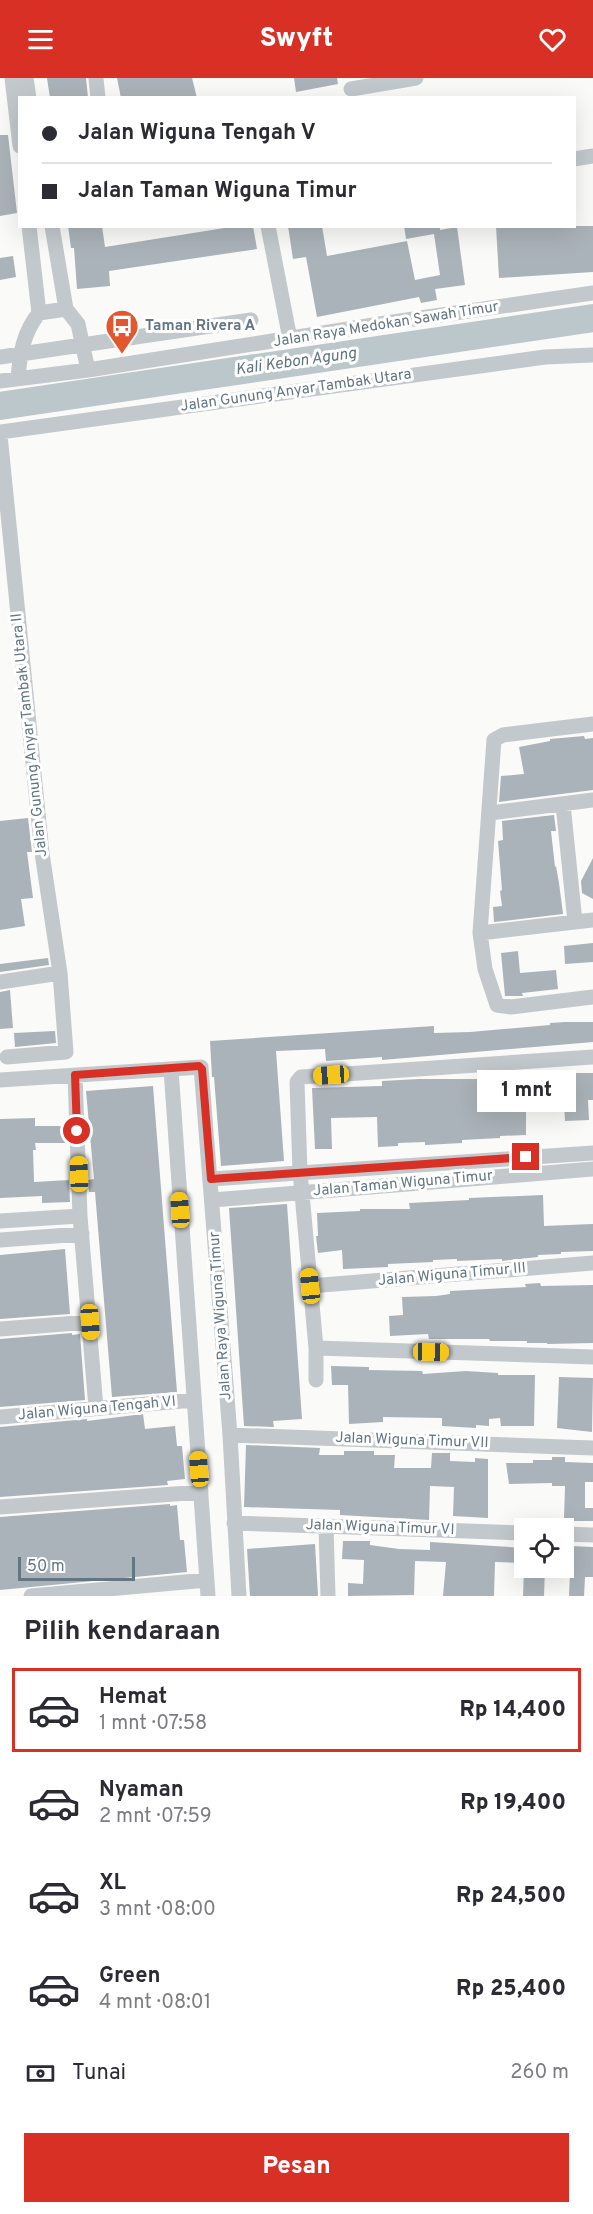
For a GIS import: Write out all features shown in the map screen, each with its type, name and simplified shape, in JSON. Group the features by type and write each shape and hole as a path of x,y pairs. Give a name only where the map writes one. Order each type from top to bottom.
{"street":[{"path":"12,78 18,129"},
{"path":"26,78 29,96"},
{"path":"96,78 98,96"},
{"path":"350,88 416,78"},
{"path":"576,159 593,156"},
{"path":"18,378 20,354 27,333 39,313 29,228"},
{"path":"52,228 66,309 78,324 88,370"},
{"path":"268,228 290,337"},
{"name":"Jalan Raya Medokan Sawah Timur","path":"0,381 88,370 386,322 593,293"},
{"path":"39,313 66,309"},
{"path":"0,357 251,320"},
{"name":"Jalan Gunung Anyar Tambak Utara","path":"0,433 544,357 593,356"},
{"name":"Jalan Gunung Anyar Tambak Utara II","path":"0,433 5,529 42,853 60,973 66,1052 7,1057"},
{"path":"593,724 503,735 494,740 480,933 485,969 497,1005 511,1007 593,998"},
{"path":"490,813 593,800"},
{"path":"563,804 575,922"},
{"path":"480,933 593,920"},
{"path":"0,982 60,973"},
{"path":"316,1380 316,1348 300,1172 297,1082 301,1077 593,1057"},
{"name":"Jalan Raya Wiguna Timur","path":"0,1080 201,1066 230,1434 239,1596"},
{"path":"31,1596 207,1588 171,1069"},
{"path":"75,1075 80,1216 96,1408"},
{"name":"Jalan Taman Wiguna Timur","path":"212,1200 302,1193 549,1164 593,1153"},
{"name":"Jalan Taman Wiguna Timur","path":"211,1179 300,1172 549,1164 593,1169"},
{"path":"0,1221 80,1216"},
{"path":"0,1240 82,1234"},
{"name":"Jalan Wiguna Timur III","path":"310,1286 593,1263"},
{"path":"0,1329 90,1322"},
{"path":"316,1348 593,1356"},
{"name":"Jalan Wiguna Tengah VI","path":"0,1417 193,1400"},
{"name":"Jalan Wiguna Timur VII","path":"230,1434 593,1448"},
{"path":"0,1507 201,1492"},
{"name":"Jalan Wiguna Timur VI","path":"234,1523 514,1533"},
{"path":"326,1527 328,1596"},
{"path":"574,1534 593,1535"}],"building":[{"path":"47,78 86,78 88,96 50,96"},
{"path":"117,78 192,78 196,96 121,96"},
{"path":"294,78 337,78 338,84 296,92"},
{"path":"0,135 8,135 17,213 0,216"},
{"path":"593,226 593,272 499,278 496,228"},
{"path":"68,228 102,228 105,247 224,228 253,228 257,249 109,271 110,286 77,289 74,248 71,248"},
{"path":"288,228 322,228 327,256 407,241 415,280 440,275 434,234 406,239 404,228 440,228 440,230 457,228 465,285 435,289 437,300 421,303 419,297 317,317 306,257 293,259"},
{"path":"13,256 16,277 0,280 0,258"},
{"path":"584,736 585,739 593,738 593,790 499,802 501,776 524,774 519,747 550,741 550,739"},
{"path":"554,815 556,831 551,831 563,914 494,922 493,907 502,906 498,841 503,840 502,821"},
{"path":"28,818 32,852 27,852 33,898 21,899 25,926 0,930 0,821"},
{"path":"593,858 593,899 582,893 581,881"},
{"path":"593,943 593,962 565,964 564,946"},
{"path":"518,951 520,973 556,970 558,989 522,993 523,996 505,996 501,953"},
{"path":"48,958 49,965 0,972 0,964"},
{"path":"10,990 13,1028 0,1029 0,992"},
{"path":"565,1022 593,1022 593,1042 382,1060 382,1057 326,1061 325,1049 276,1051 284,1161 221,1166 210,1041 434,1026 434,1033 470,1032"},
{"path":"55,1031 56,1043 15,1047 14,1033"},
{"path":"562,1073 593,1073 593,1100 588,1100 589,1120 565,1121 564,1103 526,1105 526,1135 462,1140 462,1143 425,1145 425,1142 398,1143 398,1146 378,1147 377,1117 331,1118 332,1149 315,1149 312,1088 382,1086 382,1081 509,1078 509,1074 526,1075 526,1077"},
{"path":"153,1086 177,1392 112,1397 95,1192 89,1192 88,1180 94,1179 86,1091"},
{"path":"35,1118 35,1126 65,1126 65,1143 35,1143 36,1150 33,1150 34,1182 69,1180 70,1202 42,1203 42,1196 0,1198 0,1119"},
{"path":"543,1195 544,1226 593,1224 593,1251 561,1252 561,1254 502,1261 502,1259 433,1260 433,1262 388,1264 388,1267 343,1269 342,1250 318,1253 317,1213 360,1211 360,1209 410,1209 409,1203"},
{"path":"287,1204 302,1419 273,1421 274,1427 244,1426 229,1208"},
{"path":"65,1249 70,1314 0,1319 0,1255"},
{"path":"540,1283 541,1286 593,1285 593,1343 547,1344 527,1343 527,1341 490,1341 489,1339 429,1339 428,1334 390,1336 389,1316 403,1315 402,1297 436,1296 450,1294 450,1291 526,1287 525,1284"},
{"path":"72,1333 72,1335 80,1334 85,1400 0,1407 0,1339"},
{"path":"331,1366 369,1367 369,1370 422,1371 423,1374 466,1371 498,1373 498,1375 535,1375 534,1426 501,1426 500,1418 489,1419 489,1426 476,1425 476,1428 442,1426 442,1418 383,1417 383,1422 349,1424 348,1385 332,1385"},
{"path":"559,1377 593,1378 592,1432 557,1428"},
{"path":"143,1414 145,1429 175,1426 177,1446 182,1446 185,1479 167,1481 168,1485 0,1497 0,1427 87,1419 87,1421"},
{"path":"246,1445 320,1448 319,1455 344,1455 344,1451 374,1451 374,1455 395,1455 394,1468 431,1468 432,1453 450,1453 450,1461 475,1462 475,1458 488,1459 488,1518 453,1516 454,1487 430,1486 429,1520 340,1515 340,1510 244,1507"},
{"path":"552,1457 565,1457 565,1462 593,1463 593,1482 585,1482 585,1508 593,1508 593,1521 574,1521 574,1518 564,1518 565,1486 552,1486 552,1483 509,1484 506,1463 552,1460"},
{"path":"170,1504 170,1506 177,1505 180,1540 184,1540 187,1572 0,1590 0,1517"},
{"path":"343,1541 370,1541 370,1545 399,1549 430,1550 430,1542 514,1547 514,1563 495,1562 494,1596 443,1596 446,1562 415,1561 414,1595 348,1596 348,1583 363,1584 364,1560 342,1559"},
{"path":"315,1544 318,1596 250,1596 247,1549"},
{"path":"574,1546 593,1547 593,1577 585,1577 584,1596 569,1596 570,1578 574,1578"},
{"path":"524,1578 545,1578 544,1596 523,1596"}],"waterway":[{"name":"Kali Kebon Agung","path":"0,406 593,318"}],"place":[{"name":"Taman Rivera A","path":"122,355"}],"route":[{"path":"77,1131 75,1075 201,1066 211,1179 526,1157"}]}
